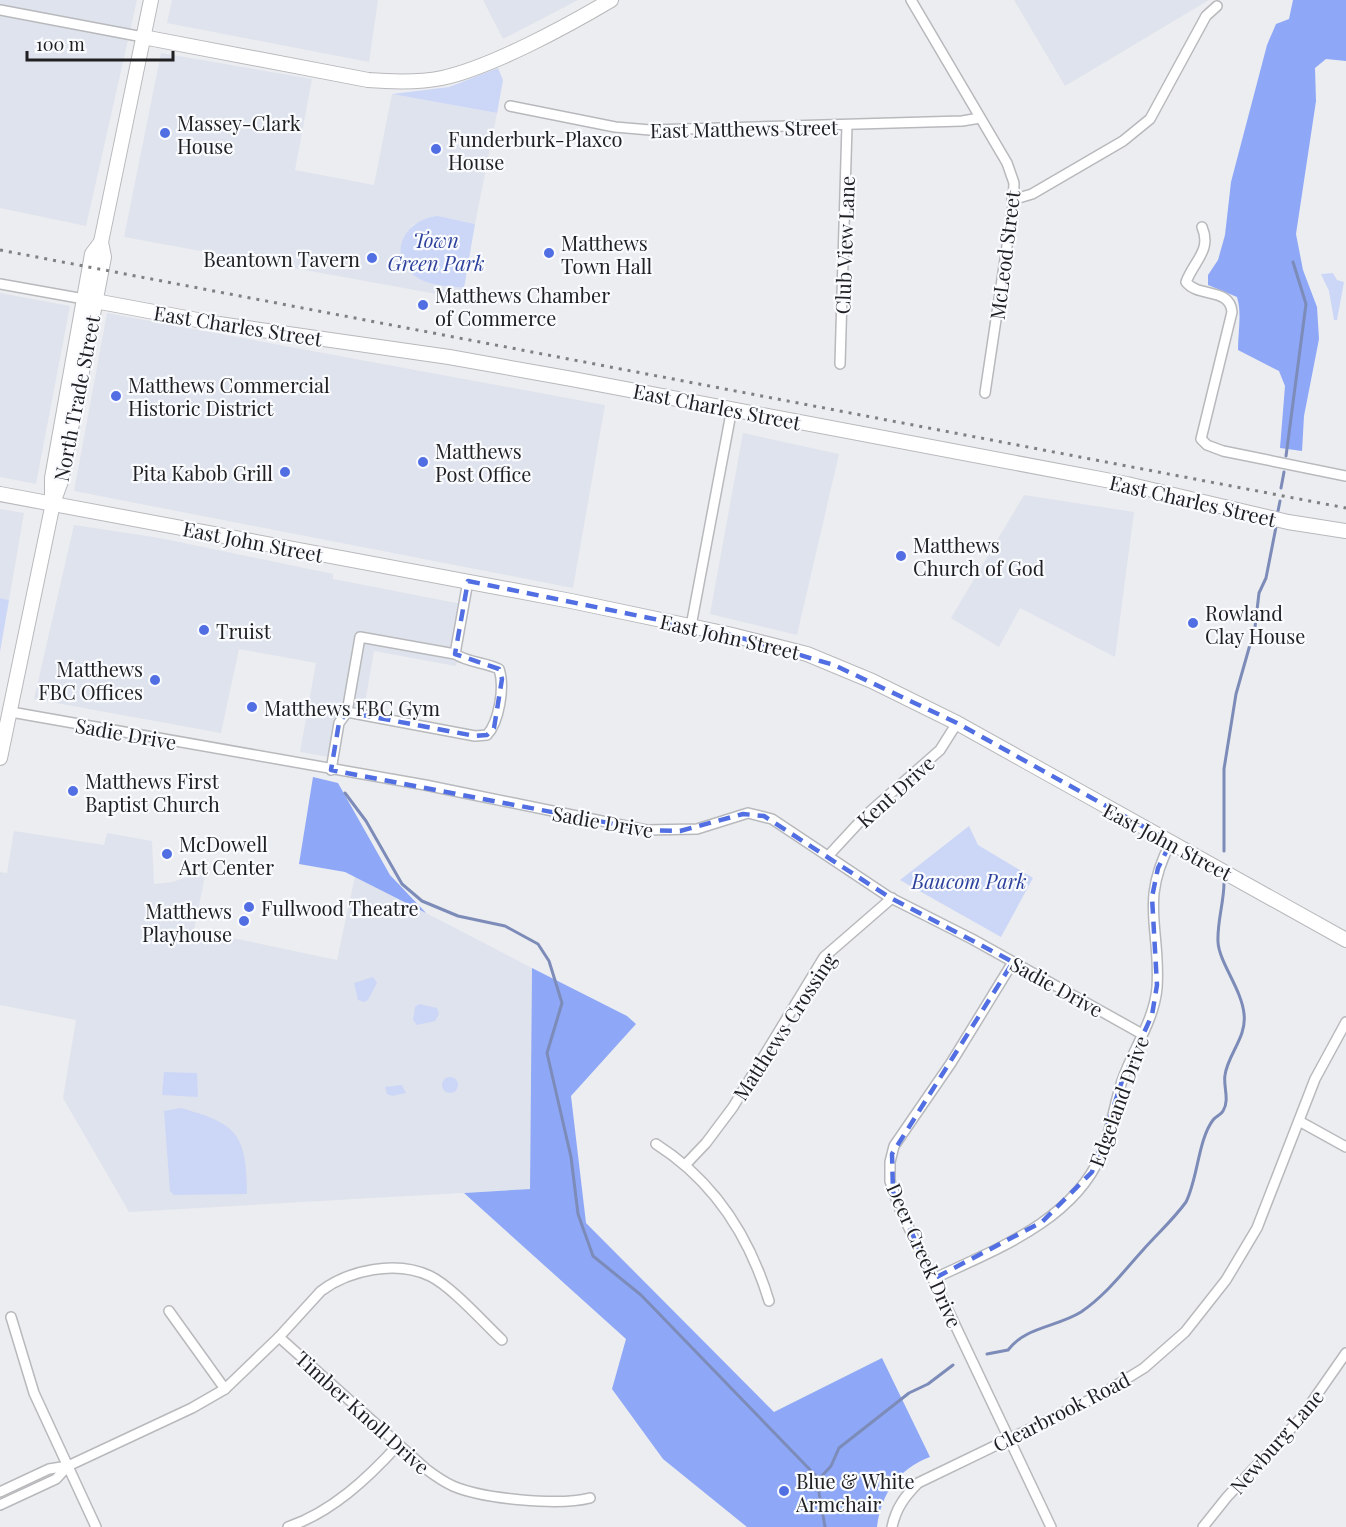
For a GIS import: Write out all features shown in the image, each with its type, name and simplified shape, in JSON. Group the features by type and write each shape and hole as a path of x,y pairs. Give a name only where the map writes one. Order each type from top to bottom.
{"main road":[{"name":"North Trade Street","path":"0,758 53,503 52,478 90,300 92,254 101,242 151,0"},
{"path":"143,37 368,80 392,82 429,80 455,75 504,54 610,0"},
{"name":"East Charles Street","path":"90,300 219,324 452,357 732,408 1116,482 1288,522 1346,531"},
{"name":"East John Street","path":"0,494 616,610 807,654 872,681 957,723 1091,800 1346,940"}],"street":[{"name":"McLeod Street","path":"911,0 981,118 1012,176 1012,200 985,393"},
{"path":"1012,200 1032,194 1123,141 1150,119 1206,16 1217,6"},
{"path":"0,10 143,37"},
{"name":"East Matthews Street","path":"510,106 636,130 962,121 981,118"},
{"name":"Club View Lane","path":"840,364 847,125"},
{"path":"1202,226 1206,239 1205,249 1193,266 1186,282 1192,289 1223,297 1230,303 1232,312 1201,439 1207,445 1223,451 1346,476"},
{"path":"0,284 90,300"},
{"path":"691,626 732,408"},
{"path":"455,654 468,581"},
{"path":"331,770 339,723 347,712 360,637 455,654 499,669 502,679 494,728 487,735 475,736 347,712"},
{"name":"Sadie Drive","path":"11,712 425,785 646,830 697,829 743,814 772,819 892,898 1143,1034"},
{"name":"Kent Drive","path":"829,855 865,816 940,750 957,723"},
{"name":"Edgeland Drive","path":"933,1279 1023,1235 1059,1209 1088,1179 1101,1154 1122,1081 1152,1015 1157,985 1152,908 1154,886 1158,868 1171,842"},
{"name":"Matthews Crossing","path":"686,1164 706,1143 732,1107 824,957 883,909 892,898"},
{"name":"Deer Creek Drive","path":"1013,962 927,1099 899,1137 892,1154 889,1171 893,1192 1051,1527"},
{"name":"Clearbrook Road","path":"892,1527 896,1512 906,1495 918,1483 1125,1381 1169,1347 1191,1325 1226,1280 1257,1228 1315,1079 1346,1022"},
{"path":"1299,1121 1346,1147"},
{"path":"656,1144 686,1164 712,1191 733,1219 751,1250 769,1301"},
{"path":"0,1492 49,1468 68,1466 192,1408 225,1389 279,1337 321,1291 336,1280 354,1273 404,1270 432,1277 502,1341"},
{"path":"169,1311 225,1389"},
{"path":"11,1317 34,1393 96,1527"},
{"name":"Timber Knoll Drive","path":"279,1337 426,1469 463,1489 571,1503 590,1498"},
{"name":"Newburg Lane","path":"1203,1527 1227,1497 1300,1419 1346,1353"},
{"path":"288,1527 327,1508 362,1482 398,1444"},
{"path":"0,1505 56,1479 68,1466"}],"highlighted area":[{"path":"468,581 728,634 834,665 957,723 1171,842 1158,868 1152,897 1157,985 1152,1015 1122,1081 1092,1172 1042,1222 933,1279 893,1192 892,1154 1013,962 889,897 764,816 743,814 680,831 646,830 331,770 339,723 347,712 475,736 487,735 494,728 502,679 499,669 455,654"}],"shaded area":[{"path":"0,0 137,0 86,226 0,208"},
{"path":"172,0 378,0 369,62 167,23"},
{"path":"483,0 578,0 503,39"},
{"path":"1014,0 1209,0 1065,86"},
{"path":"1293,0 1346,0 1346,61 1326,59 1315,68 1316,101 1296,234 1303,270 1317,307 1319,339 1304,416 1302,451 1280,448 1285,386 1279,371 1238,350 1240,316 1237,297 1208,285 1208,275 1218,260 1225,235 1231,182 1267,45 1276,24 1289,19"},
{"path":"161,53 312,79 295,170 374,185 392,94 497,113 475,224 438,216 412,225 402,244 401,252 430,283 464,288 464,299 124,237"},
{"path":"0,293 70,306 36,484 0,477"},
{"path":"107,313 605,405 573,588 74,491"},
{"path":"743,433 839,454 797,635 710,614"},
{"path":"1024,495 1134,512 1115,657 1020,608 999,647 951,618"},
{"path":"0,509 24,513 9,600 0,598"},
{"path":"74,525 160,538 333,574 333,579 467,605 456,666 374,651 363,714 345,711 336,758 300,752 316,663 239,649 221,733 34,699"},
{"path":"313,777 338,783 390,875 426,913 345,872 299,864"},
{"path":"14,831 104,845 107,833 152,841 154,884 172,882 206,871 194,930 337,960 355,876 532,968 530,1189 129,1212 63,1098 76,1020 0,1005 0,872 7,873"},
{"path":"532,968 627,1016 636,1024 571,1096 586,1223 774,1412 882,1358 930,1457 909,1468 893,1484 882,1504 877,1527 747,1527 663,1459 612,1389 626,1339 464,1193 530,1189"}],"green space":[{"path":"498,68 503,80 497,113 392,94 449,87"},
{"name":"Town Green Park","path":"438,216 475,224 464,288 423,281 408,270 402,260 401,250 408,232 415,224"},
{"path":"1333,273 1337,280 1344,282 1337,320 1334,320 1329,291 1321,274"},
{"path":"0,598 9,600 0,652"},
{"name":"Baucom Park","path":"969,826 978,845 1033,878 1001,937 900,880"},
{"path":"373,977 377,983 368,1000 364,1002 358,1000 354,983"},
{"path":"419,1004 437,1008 439,1014 435,1021 417,1025 413,1020 415,1007"},
{"path":"164,1072 197,1073 198,1097 162,1095"},
{"path":"447,1077 453,1077 458,1085 456,1091 447,1093 442,1088 442,1082"},
{"path":"402,1085 406,1093 392,1096 387,1094 385,1087"},
{"path":"181,1108 215,1120 227,1126 235,1134 244,1158 247,1194 174,1195 170,1191 164,1111"}],"waterway":[{"path":"1286,456 1306,304 1293,262"},
{"path":"1281,488 1284,472"},
{"path":"1278,511 1280,501"},
{"path":"1224,851 1224,769 1236,694 1255,627 1259,593 1266,578 1276,527"},
{"path":"345,793 366,821 402,884 422,901 458,916 505,926 538,944 549,961 562,1003 547,1053 571,1157 578,1214 593,1256 641,1295 819,1479"},
{"path":"987,1354 1008,1350 1023,1336 1081,1312 1114,1283 1186,1202 1208,1128 1225,1107 1225,1075 1244,1022 1242,1005 1219,950 1224,883"},
{"path":"825,1527 818,1487 819,1479 831,1466 839,1448 909,1393 928,1384 953,1365"}],"railway":[{"path":"0,250 1346,508"}],"place":[{"name":"Massey-Clark House","path":"165,133"},
{"name":"Funderburk-Plaxco House","path":"436,149"},
{"name":"Matthews Town Hall","path":"549,253"},
{"name":"Beantown Tavern","path":"372,258"},
{"name":"Matthews Chamber of Commerce","path":"423,305"},
{"name":"Matthews Commercial Historic District","path":"116,396"},
{"name":"Matthews Post Office","path":"423,462"},
{"name":"Pita Kabob Grill","path":"285,472"},
{"name":"Matthews Church of God","path":"901,556"},
{"name":"Rowland Clay House","path":"1193,623"},
{"name":"Truist","path":"204,630"},
{"name":"Matthews FBC Offices","path":"155,680"},
{"name":"Matthews FBC Gym","path":"252,707"},
{"name":"Matthews First Baptist Church","path":"73,791"},
{"name":"McDowell Art Center","path":"167,854"},
{"name":"Fullwood Theatre","path":"249,907"},
{"name":"Matthews Playhouse","path":"244,921"},
{"name":"Blue & White Armchair","path":"784,1491"}]}
